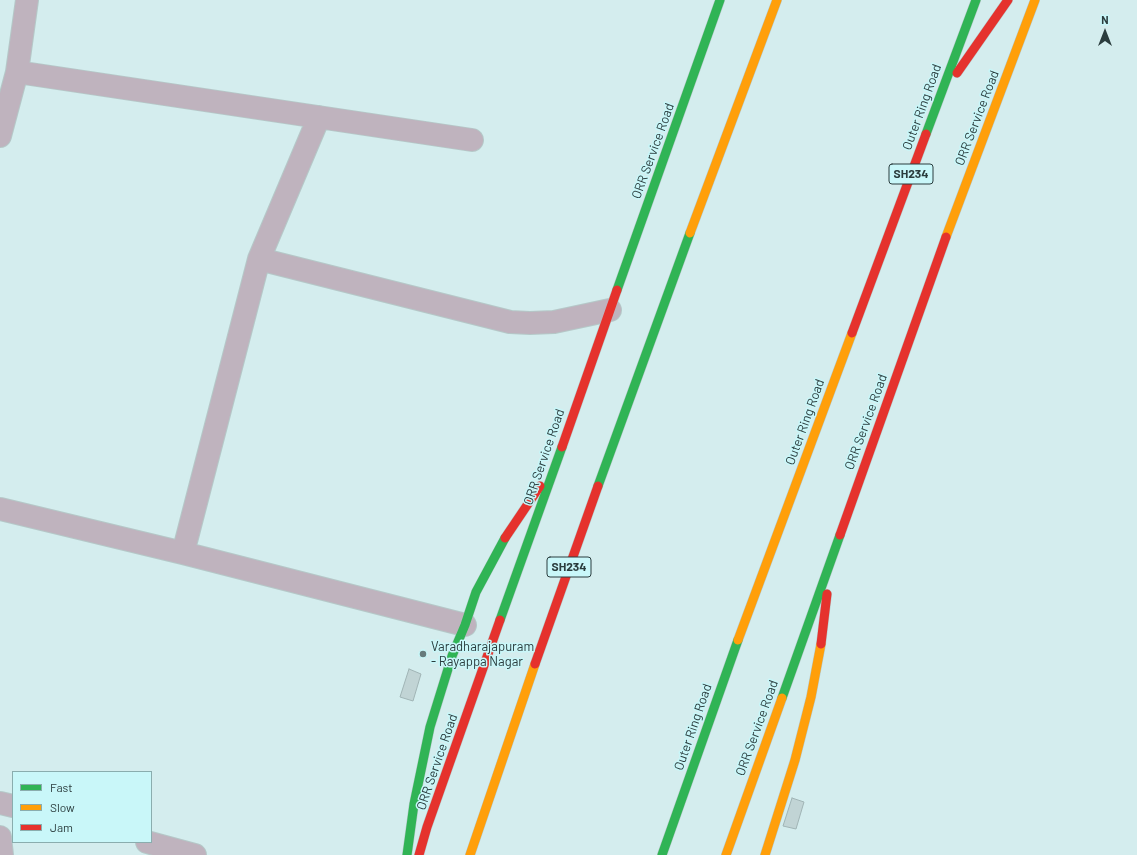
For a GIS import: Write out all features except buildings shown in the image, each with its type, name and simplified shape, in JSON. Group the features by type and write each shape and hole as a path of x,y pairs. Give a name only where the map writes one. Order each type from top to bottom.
{"main road":[{"name":"ORR Service Road","path":"419,855 427,827 720,0"},
{"name":"SH234","path":"470,855 554,611 672,281 777,0"},
{"name":"Outer Ring Road","path":"662,855 729,664 976,0"},
{"path":"939,98 1008,0"},
{"name":"ORR Service Road","path":"726,855 944,242 1035,0"},
{"path":"407,855 414,804 430,727 452,656 465,625 476,592 505,536 555,466"},
{"path":"764,855 795,760 811,697 822,637 831,557"}],"street":[{"path":"0,136 17,72 27,0"},
{"path":"17,72 472,140"},
{"path":"183,553 259,259 319,117"},
{"path":"259,259 510,322 530,324 554,322 610,310"},
{"path":"0,510 183,553 465,625"},
{"path":"0,803 12,806"},
{"path":"0,837 2,855"},
{"path":"151,843 195,855"}],"traffic: fast":[{"path":"617,290 720,0"},
{"path":"926,134 976,0"},
{"path":"598,486 690,233"},
{"path":"500,620 562,447"},
{"path":"782,698 840,535"},
{"path":"407,855 414,804 430,727 452,656 465,625 476,592 505,538"},
{"path":"662,855 738,640"}],"traffic: slow":[{"path":"690,233 777,0"},
{"path":"946,237 1035,0"},
{"path":"738,640 852,333"},
{"path":"765,855 795,760 811,697 821,644"},
{"path":"470,855 535,664"},
{"path":"726,855 782,698"}],"traffic: jam":[{"path":"957,73 1008,0"},
{"path":"852,333 926,134"},
{"path":"840,535 946,237"},
{"path":"562,447 617,290"},
{"path":"505,538 540,486"},
{"path":"535,664 598,486"},
{"path":"821,644 827,594"},
{"path":"419,855 427,827 500,620"}],"place":[{"name":"Varadharajapuram - Rayappa Nagar","path":"423,654"}]}
